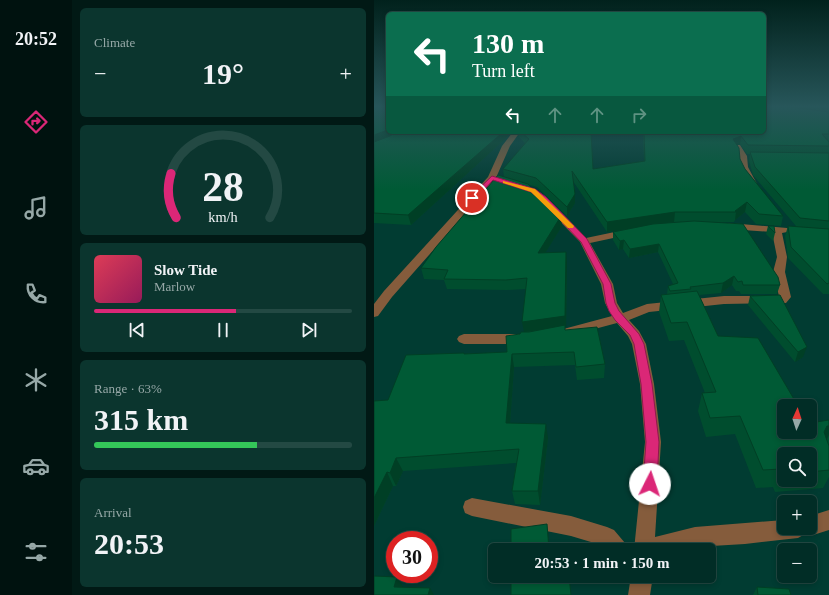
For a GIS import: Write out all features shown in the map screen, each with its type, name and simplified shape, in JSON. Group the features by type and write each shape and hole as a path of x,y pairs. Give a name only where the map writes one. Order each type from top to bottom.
{"street":[{"path":"374,313 402,277 492,178 506,146 514,135"},
{"path":"737,147 747,157 744,167 748,177 758,189"},
{"path":"492,178 506,182"},
{"path":"519,186 533,190 584,241 607,284 611,303 618,318 637,339 647,384 653,442 645,543"},
{"path":"545,337 626,317 648,308 724,300 782,300 785,297 779,272 782,257 780,225 718,226"},
{"path":"584,241 639,230"},
{"path":"464,339 530,339"},
{"path":"472,507 578,528 607,537 612,543"},
{"path":"817,524 829,519"},
{"path":"671,543 695,537 777,530"}],"building":[{"path":"392,135 500,135 408,215 374,213 374,142"},
{"path":"524,135 591,135 593,169 645,161 644,135 823,135 829,142 829,146 748,145 741,136 733,139 739,148 740,159 745,169 783,216 759,214 747,202 735,211 736,212 675,212 607,222 572,171 575,194 567,207 536,178 503,169 529,139"},
{"path":"750,152 829,153 829,221 800,218 755,167"},
{"path":"498,175 528,184 561,216 538,253 566,252 565,316 522,322 527,278 506,280 444,279 448,270 421,268 436,247"},
{"path":"694,221 743,224 778,277 780,285 743,285 742,281 738,282 734,276 723,283 670,291 668,286 678,283 659,244 630,249 624,240 620,241 613,232 653,224"},
{"path":"768,226 774,226 775,233"},
{"path":"788,226 829,229 829,283 827,284 791,247"},
{"path":"697,291 718,336 758,338 794,399 777,399 777,439 817,439 817,422 829,420 829,426 827,426 824,432 829,446 829,470 817,471 817,447 777,447 777,469 763,470 740,416 710,418 702,393 716,392 687,322 671,323 661,295"},
{"path":"780,295 807,347 798,352 750,296"},
{"path":"565,325 565,330 597,327 605,364 576,367 574,352 512,354 506,423 546,424 538,491 512,491 519,449 396,458 390,473 387,472 374,498 374,401 388,400 406,355 507,352 506,336"},
{"path":"547,524 548,543 511,543 511,529"},
{"path":"374,576 386,577 386,583 395,583 394,587 430,588 428,595 374,595"},
{"path":"511,583 570,583 571,595 511,595"},
{"path":"757,587 789,589 791,595 758,595"}],"slow traffic":[{"path":"505,182 533,190 570,226"}],"route":[{"path":"472,198 492,178 533,190 584,241 607,284 614,311 618,318 634,334 639,344 647,384 653,442 650,484"}]}
